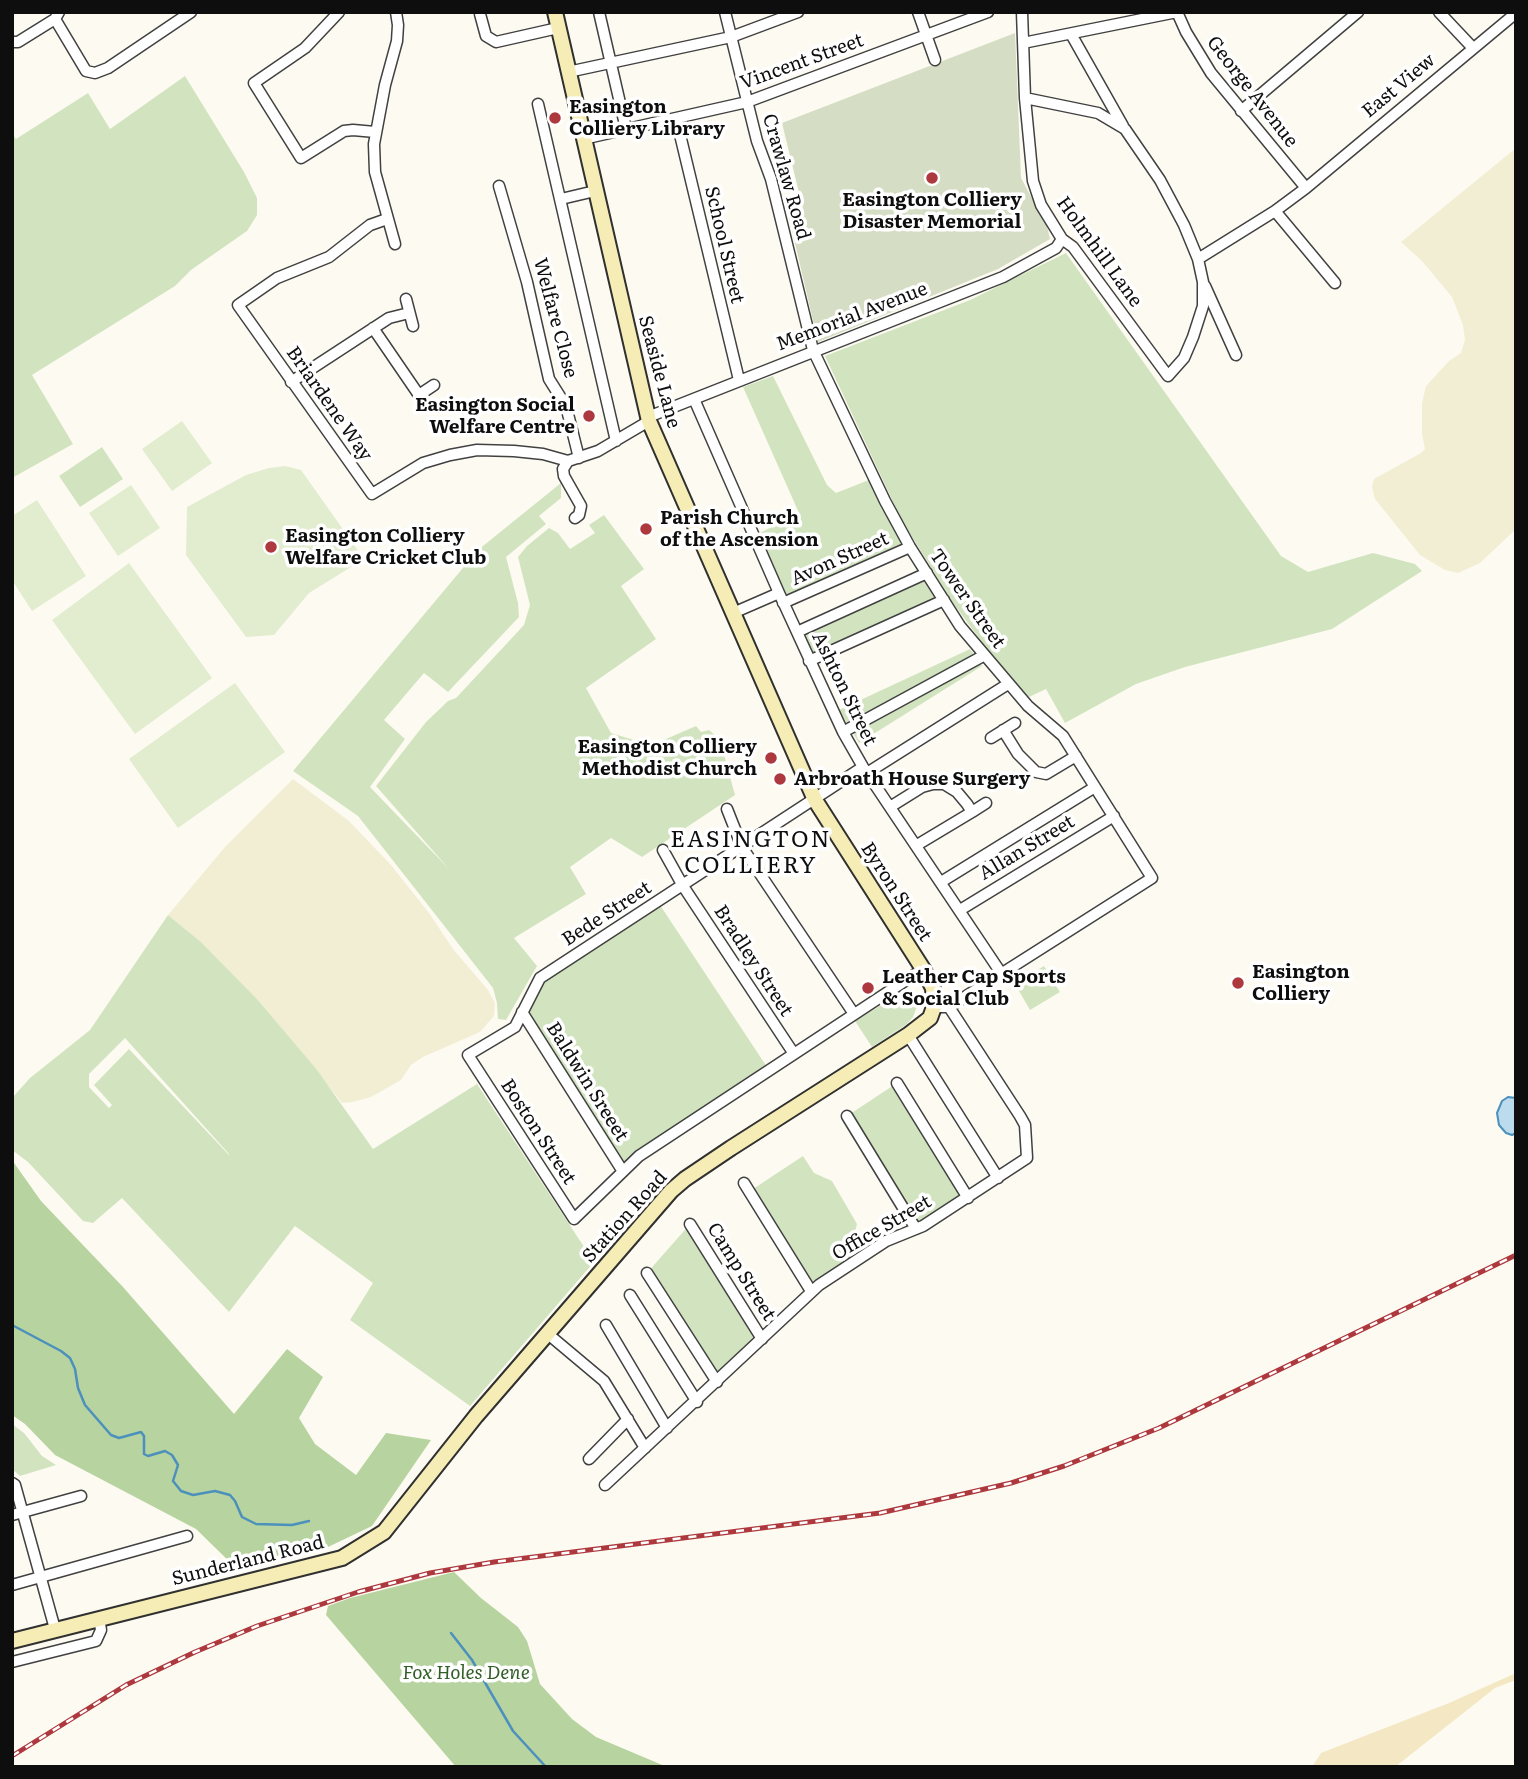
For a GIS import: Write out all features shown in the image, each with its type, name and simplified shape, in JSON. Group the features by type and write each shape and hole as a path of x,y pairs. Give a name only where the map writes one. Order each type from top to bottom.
{"main road":[{"name":"Seaside Lane","path":"555,12 648,419 815,800"},
{"name":"Byron Street","path":"815,800 923,969 942,1007"},
{"name":"Station Road","path":"476,1416 658,1205 685,1179 908,1035 942,1007"},
{"name":"Sunderland Road","path":"12,1641 342,1558 384,1532 476,1416"}],"street":[{"path":"12,42 19,41 57,16 86,71 95,73 108,68 191,12"},
{"path":"340,12 305,48 254,83 301,158 344,131 375,132"},
{"path":"395,244 375,172 375,132 397,41 396,12"},
{"path":"599,12 626,129"},
{"name":"Crawlaw Road","path":"725,12 757,141 771,179 813,350"},
{"path":"568,72 731,37 798,12"},
{"path":"918,12 935,60"},
{"name":"Vincent Street","path":"583,139 747,102 988,12"},
{"name":"Holmhill Lane","path":"1021,12 1032,181 1041,205 1062,239 1073,247 1168,376 1184,358 1193,337 1203,306 1203,282"},
{"path":"1023,43 1177,12"},
{"name":"George Avenue","path":"1177,12 1211,72 1306,188"},
{"path":"1241,111 1358,12"},
{"path":"1439,12 1472,47"},
{"name":"East View","path":"1198,258 1275,211 1306,188 1516,13"},
{"path":"480,14 486,36 496,42 558,28"},
{"path":"1071,34 1125,130 1160,180 1184,225 1198,258 1203,282 1236,355"},
{"path":"1025,98 1098,113 1125,130"},
{"path":"538,104 616,441"},
{"name":"School Street","path":"676,118 738,380"},
{"name":"Welfare Close","path":"499,186 527,282 550,379 566,406 573,459 564,469 564,476 581,506 579,515 575,518"},
{"path":"561,199 595,191"},
{"path":"1275,211 1335,282"},
{"name":"Briardene Way","path":"387,219 370,225 329,257 276,278 238,304 372,494 423,463 477,450 523,452 573,459"},
{"name":"Memorial Avenue","path":"573,459 616,441 648,419 738,380 1003,277 1056,248 1062,239"},
{"path":"406,299 413,326"},
{"path":"291,382 388,318 409,313"},
{"path":"373,328 421,398 435,385"},
{"name":"Tower Street","path":"813,350 885,501 910,547 960,626 1028,706 1063,736 1152,878 1001,974"},
{"name":"Ashton Street","path":"694,399 809,661 844,732 865,770 1001,974"},
{"name":"Avon Street","path":"733,613 781,598 910,547"},
{"path":"797,632 927,573"},
{"path":"809,661 944,600"},
{"path":"844,732 984,656"},
{"name":"Bede Street","path":"473,1064 468,1055 515,1027 540,978 815,800 1008,684"},
{"path":"991,738 1015,723"},
{"path":"1003,730 1017,754 1036,772 1046,774 1076,756"},
{"path":"890,807 922,787 944,784 957,792 972,812"},
{"path":"941,883 1095,787"},
{"path":"917,845 986,803"},
{"path":"727,809 742,847 854,1014"},
{"name":"Allan Street","path":"960,910 1114,816"},
{"name":"Bradley Street","path":"663,850 683,886 794,1054"},
{"path":"622,1170 639,1156 923,969"},
{"path":"942,1007 1001,974"},
{"name":"Office Street","path":"606,1485 697,1402 811,1291 886,1241 916,1229 1027,1158 1025,1125 942,1007"},
{"name":"Baldwin Sreeet","path":"522,1012 622,1170"},
{"path":"908,1035 998,1178"},
{"name":"Boston Street","path":"473,1064 574,1219 622,1170"},
{"path":"897,1083 968,1198"},
{"path":"847,1116 916,1229"},
{"path":"744,1183 811,1291"},
{"name":"Camp Street","path":"690,1224 762,1339"},
{"path":"647,1273 717,1382"},
{"path":"630,1295 697,1402"},
{"path":"606,1325 667,1428"},
{"path":"548,1334 604,1381 645,1448"},
{"path":"589,1459 628,1419"},
{"path":"12,1483 15,1485 18,1514 41,1578 55,1629"},
{"path":"18,1514 81,1496"},
{"path":"12,1585 187,1536"},
{"path":"12,1661 96,1641 101,1630 99,1618"}],"shaded area":[{"path":"1516,148 1516,529 1480,563 1458,573 1445,570 1420,555 1375,499 1372,487 1374,479 1425,449 1422,403 1426,386 1449,361 1461,353 1465,340 1463,325 1452,297 1422,261 1401,242"},
{"path":"293,779 349,821 391,865 453,949 488,990 495,1003 494,1016 480,1032 423,1057 411,1065 401,1080 371,1097 353,1102 342,1103 257,999 201,942 168,915 225,847"}],"green space":[{"path":"1015,33 1021,178 1047,226 1050,239 998,269 818,342 788,213 803,209 782,123"},
{"path":"185,76 244,172 257,198 257,215 247,231 191,270 175,286 32,375 73,444 12,478 12,134 16,139 88,93 110,129"},
{"path":"1066,253 1281,556 1308,572 1373,553 1415,564 1422,571 1332,629 1185,667 1136,684 1065,723 1046,689 1029,697 1004,672 953,603 901,519 825,356 970,300"},
{"path":"773,376 827,485 836,493 874,478 910,547 783,603 754,536 799,513 743,387"},
{"path":"182,421 212,463 172,491 142,449"},
{"path":"102,447 123,479 80,507 59,476"},
{"name":"Easington Colliery Welfare Cricket Club","path":"285,466 301,470 364,559 309,593 274,635 246,637 186,555 187,507 246,475"},
{"path":"561,483 561,498 539,516 546,524 506,557 519,617 448,692 424,673 384,720 405,739 370,787 449,869 376,786 426,722 448,701 456,698 524,625 530,605 518,557 527,546 549,528 558,533 570,549 595,533 589,525 604,515 644,569 621,586 656,639 586,688 611,733 637,741 659,742 696,726 701,732 709,730 727,745 723,751 735,795 642,857 611,838 570,867 586,894 514,938 537,966 506,1020 498,1019 493,988 358,816 293,771 478,550"},
{"path":"131,485 160,528 118,556 89,513"},
{"path":"37,500 86,576 32,611 12,580 12,516"},
{"path":"129,563 212,678 135,734 52,620"},
{"path":"927,573 944,600 809,661 797,632"},
{"path":"970,649 982,666 859,743 839,710"},
{"path":"235,683 285,752 178,828 129,759"},
{"path":"658,902 769,1070 622,1170 522,1012 540,978"},
{"path":"168,915 201,942 257,999 317,1070 373,1149 477,1084 594,1262 470,1406 350,1320 373,1283 295,1226 229,1312 122,1198 93,1223 83,1221 28,1162 12,1150 12,1098 30,1078 90,1030","holes":["125,1038 229,1154 129,1049 94,1085 112,1105 109,1108 89,1087 89,1074"]},
{"path":"1044,966 1060,992 1030,1010 1015,984"},
{"path":"903,992 910,992 919,1001 913,1017 907,1024 872,1047 855,1021"},
{"path":"897,1083 968,1198 916,1229 847,1116"},
{"path":"803,1156 814,1173 832,1181 857,1224 854,1236 865,1254 816,1287 753,1189"},
{"path":"12,1160 41,1201 123,1287 234,1414 287,1349 323,1377 299,1418 315,1444 356,1475 386,1433 431,1440 372,1526 328,1547 236,1568 196,1529 55,1455 25,1424 12,1415"},
{"path":"690,1224 762,1339 717,1382 647,1273"},
{"path":"12,1424 24,1433 42,1456 56,1465 20,1476 12,1469"},
{"name":"Fox Holes Dene","path":"454,1572 481,1598 518,1627 527,1641 540,1684 572,1719 596,1737 667,1767 456,1767 326,1615 328,1606 350,1598"}],"sand":[{"path":"1516,1673 1516,1680 1495,1688 1395,1767 1312,1767 1321,1753 1449,1703"}],"water":[{"path":"1508,1097 1516,1098 1516,1133 1512,1135 1499,1125 1497,1113 1502,1101"}],"waterway":[{"path":"12,1325 70,1358 85,1405 111,1435 119,1438 141,1432 144,1436 144,1454 148,1456 165,1451 172,1455 178,1465 173,1481 181,1491 193,1495 215,1491 230,1495 242,1517 256,1524 292,1525 309,1521"},
{"path":"451,1633 472,1660 513,1731 546,1767"}],"railway":[{"path":"12,1756 126,1685 195,1652 257,1626 358,1592 430,1573 494,1562 880,1513 1011,1483 1064,1466 1159,1428 1516,1255"}],"place":[{"name":"Easington Colliery Library","path":"555,118"},
{"name":"Easington Colliery Disaster Memorial","path":"932,178"},
{"name":"Easington Social Welfare Centre","path":"589,416"},
{"name":"Parish Church of the Ascension","path":"646,529"},
{"name":"Easington Colliery Welfare Cricket Club","path":"271,547"},
{"name":"Easington Colliery Methodist Church","path":"771,758"},
{"name":"Arbroath House Surgery","path":"780,779"},
{"name":"Easington Colliery","path":"1238,983"},
{"name":"Leather Cap Sports & Social Club","path":"868,988"}],"district":[{"name":"EASINGTON COLLIERY","path":"751,853"}]}
